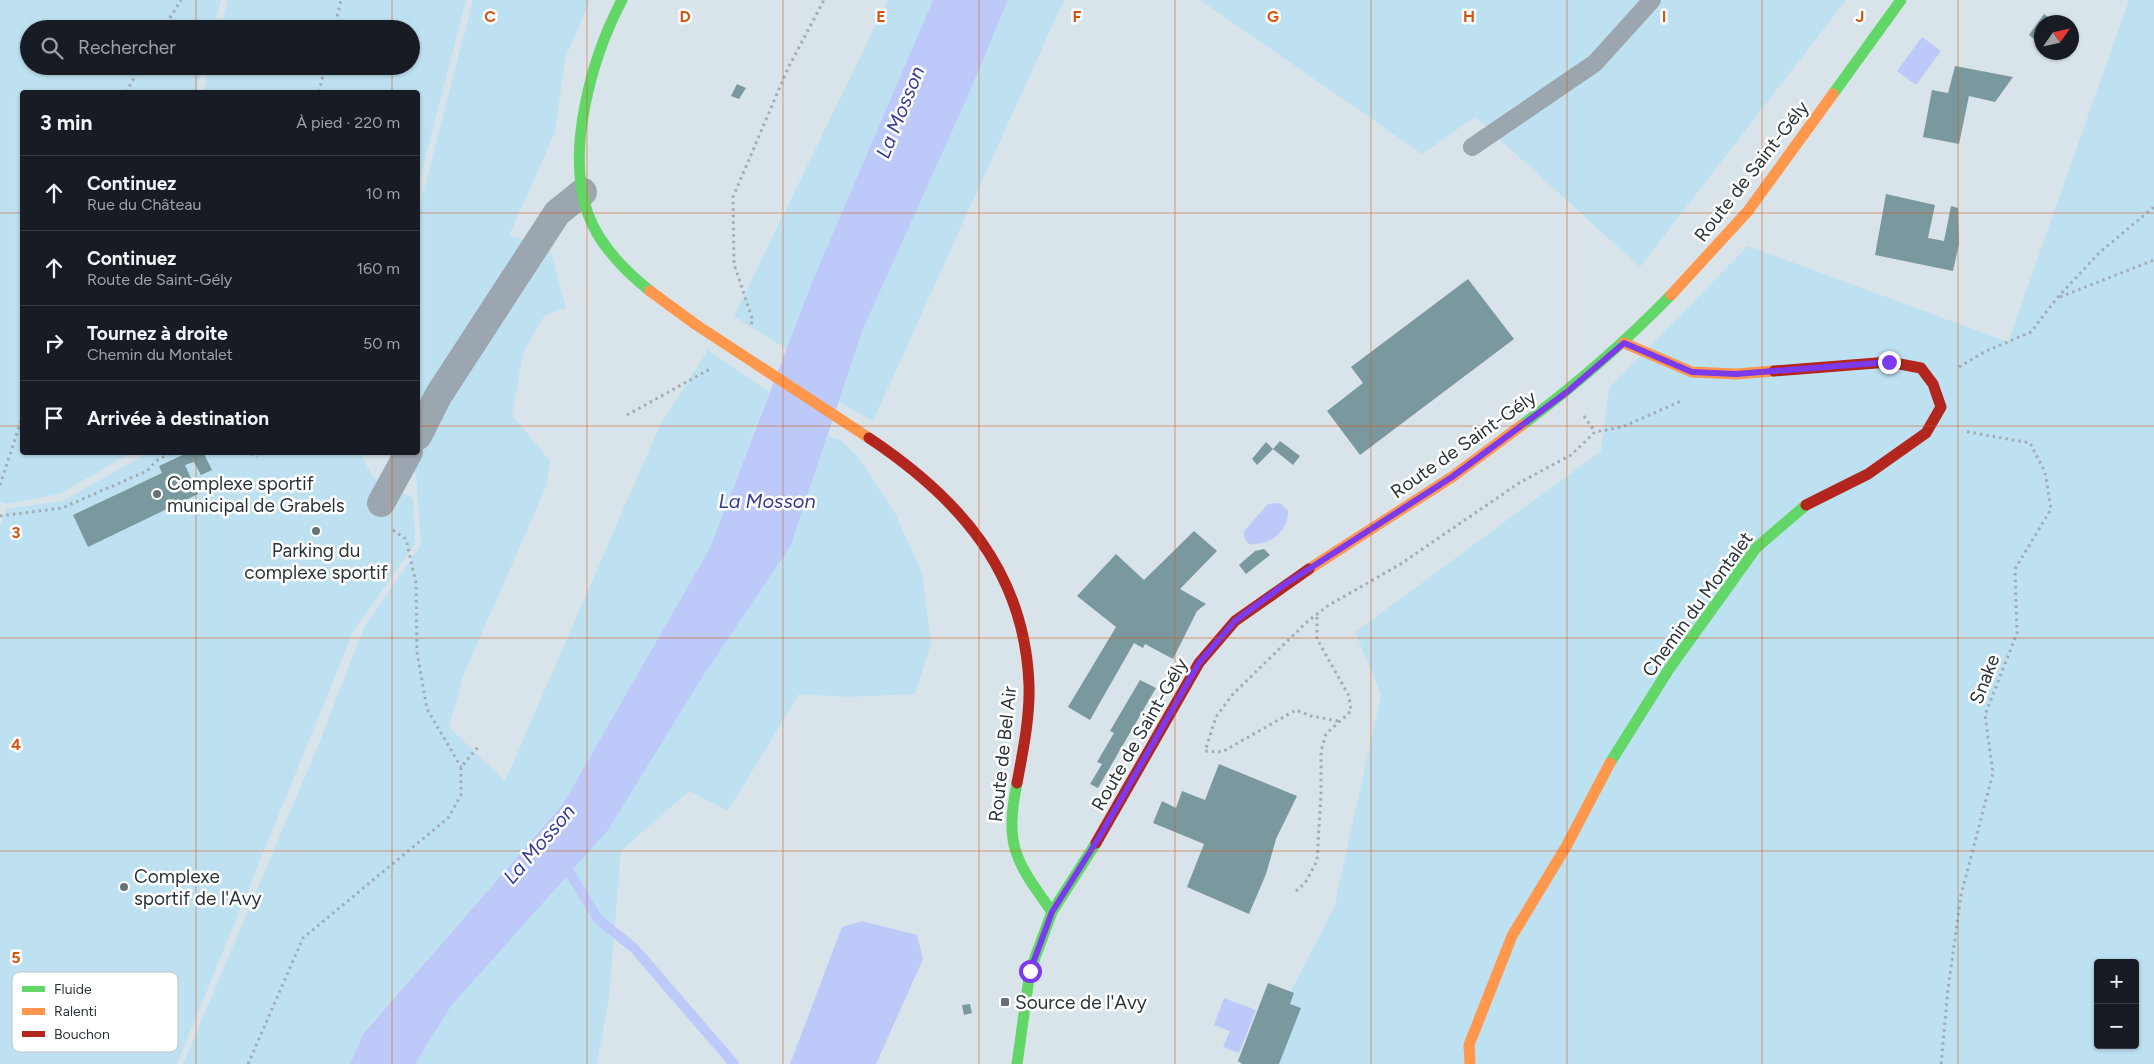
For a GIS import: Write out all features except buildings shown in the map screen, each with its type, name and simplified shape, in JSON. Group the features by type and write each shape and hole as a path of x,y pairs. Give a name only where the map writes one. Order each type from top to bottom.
{"street":[{"path":"420,432 438,396 557,213 583,192 580,157 583,114 590,76 609,22 622,0"},
{"name":"Route de Saint-Gély","path":"1017,1064 1030,971 1052,912 1100,836 1199,663 1235,621 1284,585 1452,477 1567,392 1624,343 1686,280 1748,211 1902,0"},
{"name":"Route de Bel Air","path":"583,192 592,223 623,268 669,307 895,454 940,490 978,532 1000,571 1017,612 1029,686 1022,757 1010,820 1013,846 1025,875 1052,912"},
{"name":"Chemin du Montalet","path":"1470,1064 1469,1045 1512,936 1567,845 1607,768 1669,669 1750,556 1756,548 1804,506 1868,474 1926,433 1941,407 1933,384 1921,368 1889,362 1736,374 1692,372 1624,343"},
{"path":"383,514 408,455"}],"lane":[{"path":"1472,147 1595,62 1652,0"}],"path":[{"path":"169,20 180,0"},
{"path":"336,20 341,0"},
{"path":"747,328 753,321 734,264 733,197 788,68 824,0"},
{"path":"127,90 136,75"},
{"path":"320,90 324,75"},
{"path":"1933,384 1984,352 2031,332 2057,298 2099,253 2154,207"},
{"path":"2057,298 2154,260"},
{"path":"628,415 717,365"},
{"path":"1338,721 1310,716 1296,710 1222,752 1205,751 1216,716 1233,694 1318,614 1399,565 1519,483 1571,455 1596,432 1622,427 1684,400"},
{"path":"0,485 20,424"},
{"name":"Snake","path":"1931,425 2030,443 2045,472 2051,509 2015,569 2017,633 1984,715 1993,773 1961,895 1948,989 1941,1064"},
{"path":"0,516 62,508 147,471 156,461 167,455"},
{"path":"248,1064 303,938 448,818 461,794 461,767 427,709 417,652 416,583 406,540 383,514"},
{"path":"1296,891 1305,883 1317,861 1322,794 1321,751 1326,734 1351,711 1349,696 1316,640 1318,614"},
{"path":"461,767 478,747"}],"shaded area":[{"path":"0,0 221,0 215,20 20,20 20,75 201,75 197,90 20,90 20,455 127,455 60,494 7,504 0,502"},
{"path":"228,0 466,0 420,178 420,90 204,90 208,75 420,75 420,20 222,20"},
{"path":"473,0 590,0 565,59 555,132 509,236 549,245 566,308 545,315 523,353 512,415 550,461 546,487 463,676 449,727 505,781 660,425 708,350 769,392 710,548 563,804 363,1033 350,1064 183,1064 320,741 364,627 421,545 416,474 386,455 420,455 420,205"},
{"path":"888,0 933,0 786,349 734,316"},
{"path":"1008,0 1064,0 873,421 839,402 863,329 967,98"},
{"path":"1200,0 1846,0 1640,267 1475,117 1422,154"},
{"path":"2129,0 2154,0 2154,1064 1253,1064 1334,908 1381,695 1355,632 1601,451 1609,388 1748,246 2008,342"},
{"path":"828,436 841,440 859,458 895,513 922,573 931,644 915,694 847,697 799,694 728,811 689,791 621,851 609,997 597,1064 415,1064 451,1006 701,679 791,545"},
{"name":"Complexe sportif de l'Avy","path":"144,455 361,455 373,477 413,498 415,544 354,630 177,1064 0,1064 0,526 6,509 63,501"}],"water":[{"name":"La Mosson","path":"933,0 1008,0 967,98 863,329 791,545 701,679 608,830 451,1006 415,1064 350,1064 363,1034 563,804 710,548 813,280"},
{"path":"1922,37 1941,51 1916,85 1897,71"},
{"path":"1280,503 1288,511 1285,526 1281,532 1263,543 1248,544 1244,537 1244,531 1268,504"},
{"path":"862,921 917,935 923,959 876,1064 790,1064 842,927"},
{"path":"1224,998 1256,1010 1239,1053 1223,1047 1230,1031 1214,1025"}],"waterway":[{"path":"563,862 598,919 634,948 734,1064"}],"traffic: fast":[{"path":"622,0 611,23 592,76 585,105 579,162 582,189 588,214 599,236 622,266 650,291"},
{"path":"1833,94 1901,0"},
{"path":"1522,425 1599,363 1671,295"},
{"path":"1610,763 1669,669 1756,548 1806,505"},
{"path":"1017,783 1012,823 1016,852 1022,866 1052,912"},
{"path":"1017,1064 1030,971 1052,912 1096,843"}],"traffic: slow":[{"path":"1671,295 1748,211 1833,94"},
{"path":"650,291 695,324 869,438"},
{"path":"1624,343 1692,372 1736,374 1774,371"},
{"path":"1309,569 1452,477 1522,425"},
{"path":"1470,1064 1469,1045 1512,936 1567,845 1610,763"}],"traffic: jam":[{"path":"1774,371 1889,362 1921,368 1933,384 1941,407 1926,433 1868,474 1806,505"},
{"path":"869,438 902,461 958,513 981,542 1000,573 1015,607 1025,644 1029,685 1027,722 1017,783"},
{"path":"1096,843 1199,663 1235,621 1309,569"}],"place":[{"name":"Complexe sportif municipal de Grabels","path":"157,494"},
{"name":"Parking du complexe sportif","path":"316,531"},
{"name":"Complexe sportif de l'Avy","path":"124,887"},
{"name":"Source de l'Avy","path":"1005,1002"}],"route":[{"path":"1030,971 1052,912 1100,836 1199,663 1235,621 1284,585 1452,477 1567,392 1624,343 1692,372 1756,373 1889,362"}]}
